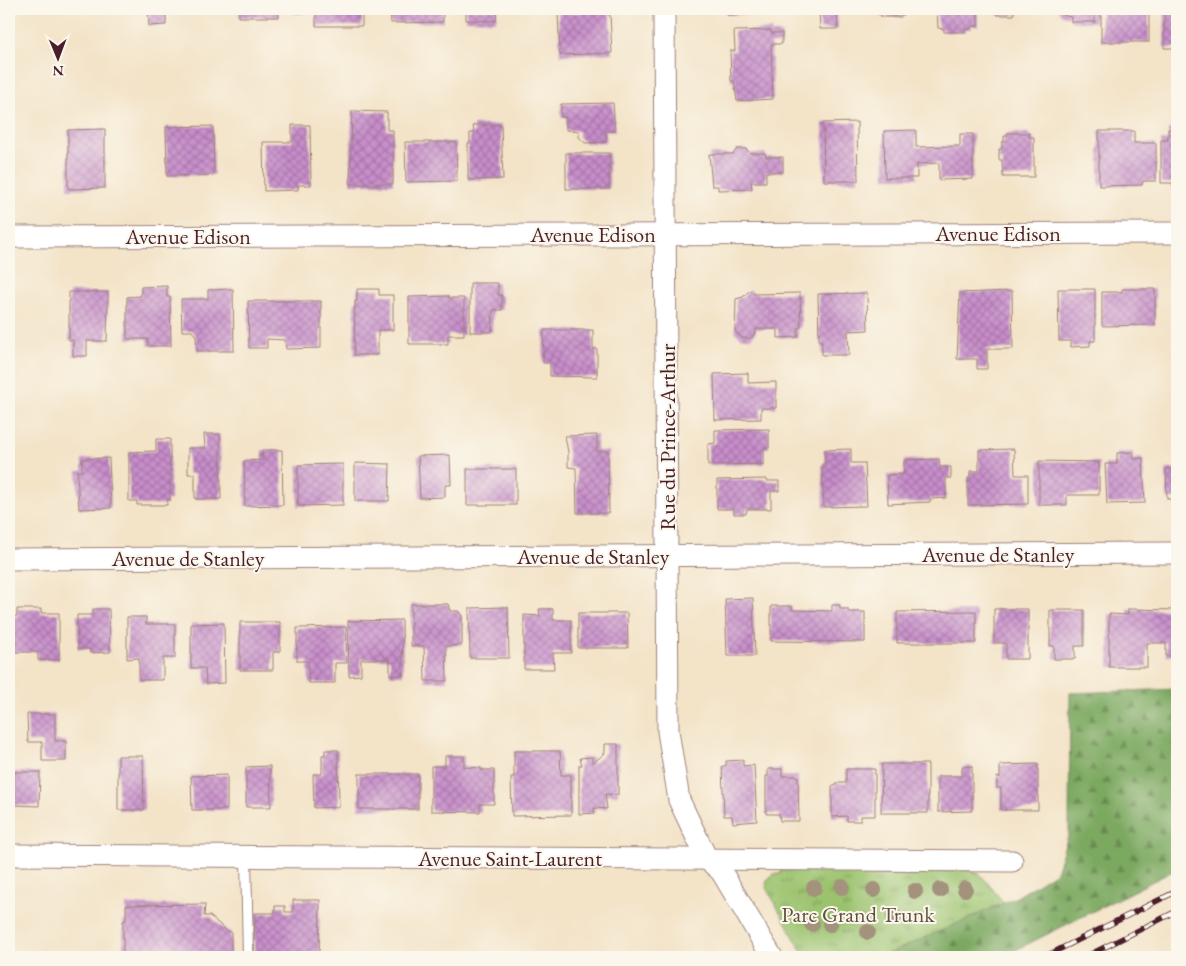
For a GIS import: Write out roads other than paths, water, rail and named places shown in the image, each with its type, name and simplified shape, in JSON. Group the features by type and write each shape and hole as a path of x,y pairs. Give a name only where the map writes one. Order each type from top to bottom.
{"street":[{"name":"Rue du Prince-Arthur","path":"664,9 668,731 679,800 707,859 721,871 772,957"},
{"name":"Avenue Edison","path":"9,237 1177,232"},
{"name":"Avenue de Stanley","path":"9,559 1177,553"},
{"name":"Avenue Saint-Laurent","path":"9,855 1012,860"}],"lane":[{"path":"246,856 248,957"}],"railway":[{"path":"1044,957 1177,891"},
{"path":"1085,957 1177,911"}],"park label":[{"name":"Parc Grand Trunk","path":"858,914"}]}
